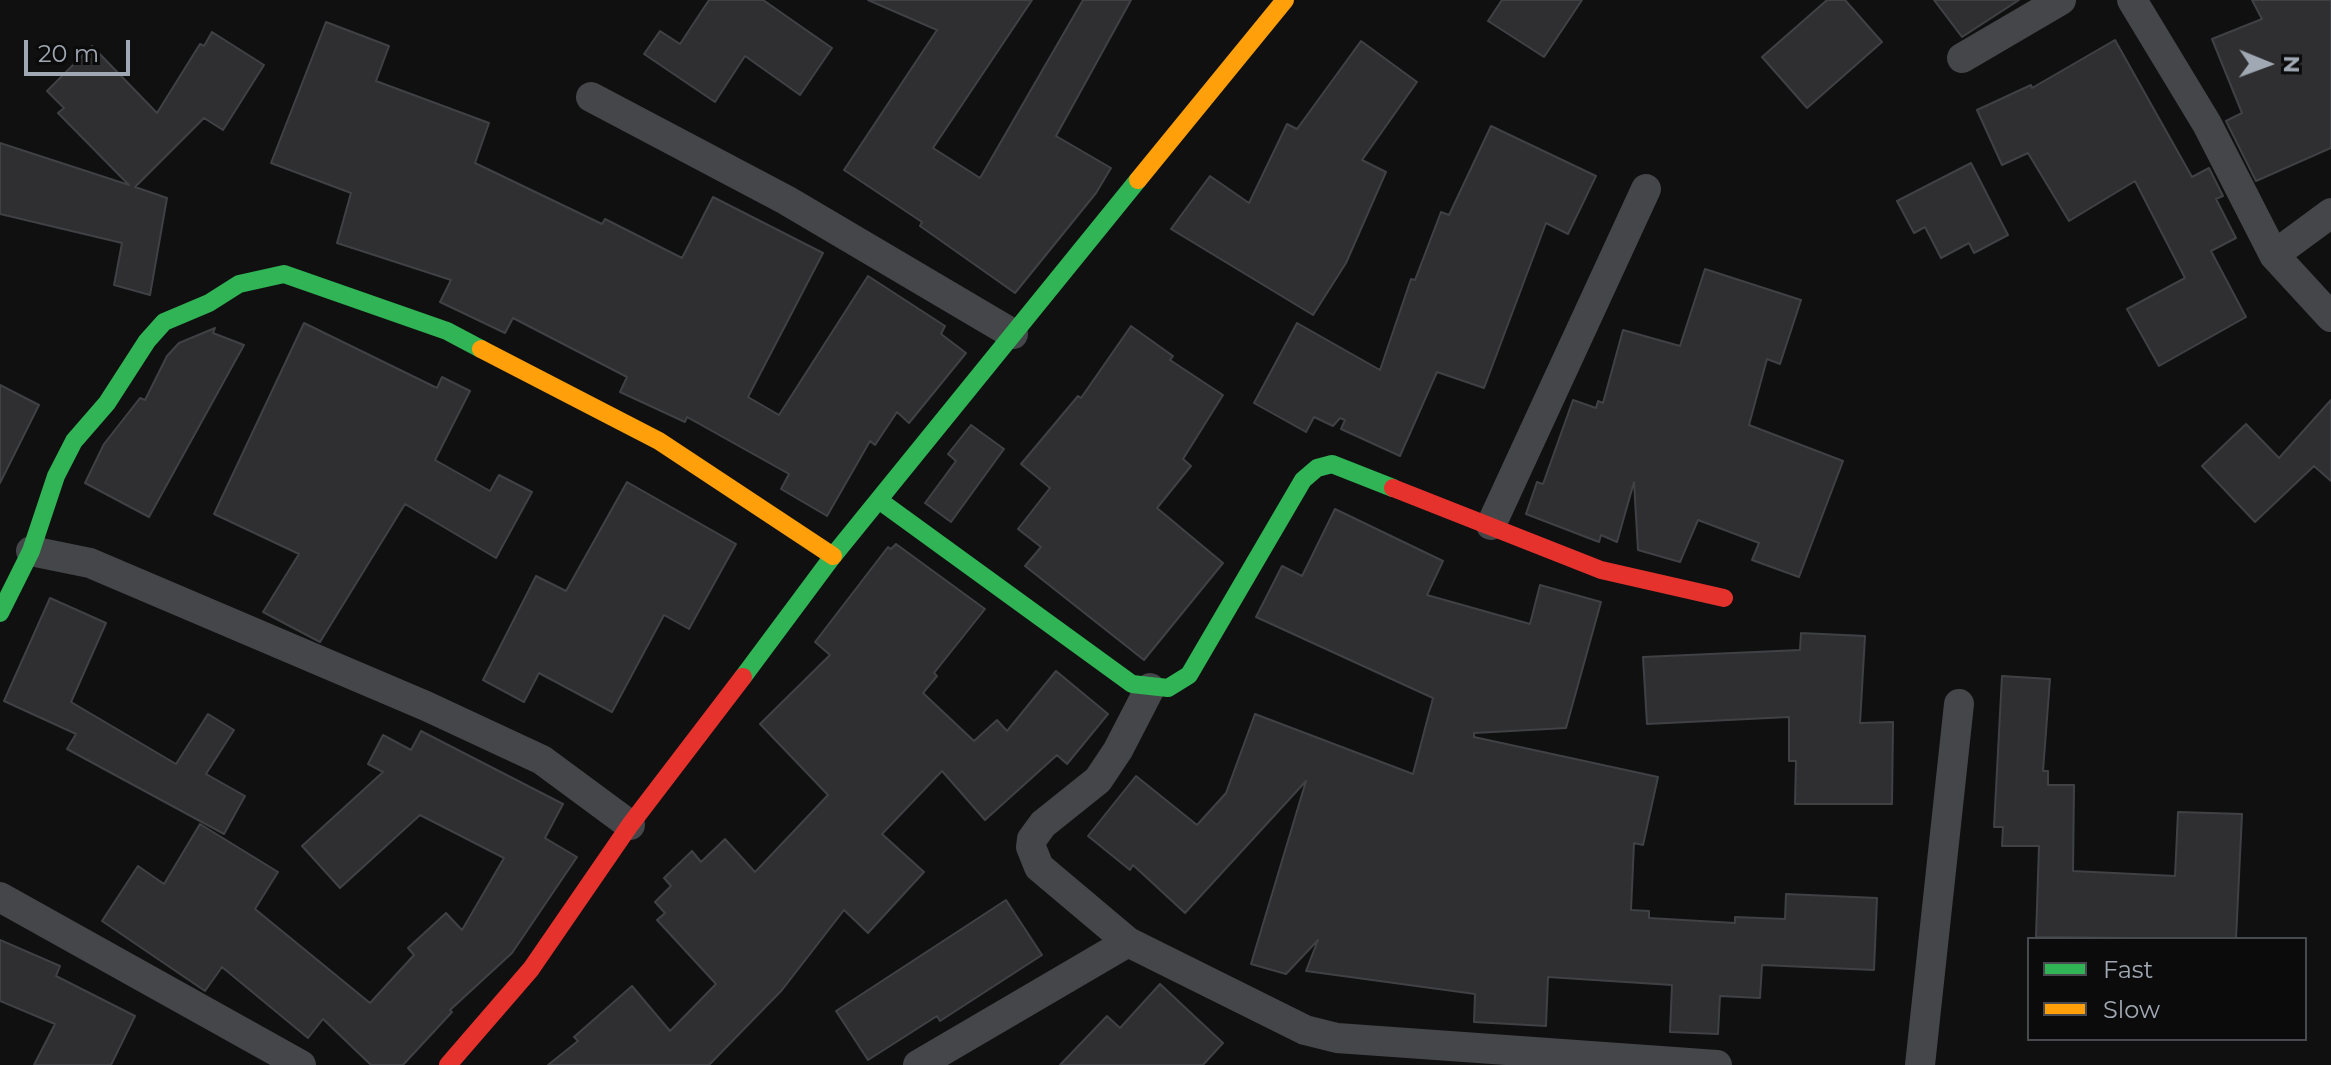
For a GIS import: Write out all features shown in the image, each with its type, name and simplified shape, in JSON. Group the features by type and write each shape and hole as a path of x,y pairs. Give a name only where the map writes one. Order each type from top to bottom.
{"street":[{"path":"448,1065 531,969 630,825 665,783 833,556 1285,0"},
{"path":"1962,58 2061,0"},
{"path":"2132,0 2207,124 2274,255 2331,317"},
{"path":"591,97 786,200 1013,334"},
{"path":"1491,525 1646,189"},
{"path":"2274,255 2331,213"},
{"path":"0,613 31,551 56,476 74,441 107,403 147,341 164,322 209,303 239,284 284,274 461,338 659,441 833,556"},
{"path":"880,501 1141,686 1168,688 1189,675 1303,480 1317,468 1332,464 1601,570 1724,598"},
{"path":"31,551 90,563 426,706 542,760 630,825"},
{"path":"1141,686 1134,719 1098,780 1043,824 1032,839 1031,847 1039,867 1128,942 1305,1030 1339,1051 1717,1065"},
{"path":"1920,1065 1959,704"},
{"path":"0,897 301,1065"},
{"path":"918,1065 1128,942"}],"building":[{"path":"709,0 763,0 832,48 800,95 745,56 715,102 644,54 660,31 680,44"},
{"path":"868,0 1032,0 933,148 980,178 1083,0 1131,0 1056,136 1111,168 1096,193 1015,293 920,226 922,222 844,170 937,30"},
{"path":"1502,0 1582,0 1544,57 1488,21"},
{"path":"1827,0 1845,0 1882,42 1807,108 1762,57"},
{"path":"1934,0 2019,0 1962,37"},
{"path":"2252,0 2331,0 2331,148 2256,181 2226,121 2242,113 2212,39 2262,19"},
{"path":"326,22 389,46 376,81 489,123 475,163 602,224 605,219 682,258 713,197 823,253 748,397 779,415 868,276 945,326 941,334 966,353 909,423 897,412 875,445 870,441 827,516 781,489 789,474 687,417 685,422 620,392 627,377 513,318 505,333 440,302 451,280 337,243 351,193 271,163"},
{"path":"212,32 264,65 223,130 204,118 135,187 167,198 150,295 114,285 122,243 0,214 0,143 129,185 58,113 64,108 47,91 92,46 157,113 200,44 204,46"},
{"path":"2115,40 2192,177 2209,168 2223,196 2216,199 2236,238 2211,251 2246,317 2159,366 2127,309 2185,278 2135,181 2069,221 2028,153 2002,165 1977,110 2031,85 2032,88"},
{"path":"1361,41 1417,82 1362,160 1386,172 1346,263 1313,315 1171,229 1210,176 1249,203 1287,124 1297,129"},
{"path":"1491,126 1596,176 1568,234 1546,223 1484,388 1437,372 1400,456 1341,429 1345,420 1340,418 1333,426 1314,417 1306,432 1254,403 1297,323 1380,370 1411,279 1415,280 1441,212 1449,215"},
{"path":"1971,163 2008,235 1974,253 1969,243 1941,258 1925,227 1914,233 1897,201"},
{"path":"1705,269 1801,300 1780,364 1767,359 1749,425 1843,461 1799,577 1752,560 1759,543 1698,520 1680,562 1638,550 1634,482 1617,542 1601,535 1599,542 1526,514 1537,482 1543,484 1573,400 1596,408 1598,401 1603,403 1623,330 1680,346"},
{"path":"304,323 437,388 442,377 470,391 435,460 490,491 499,475 532,492 496,558 405,504 320,642 263,612 299,554 214,514"},
{"path":"1131,326 1173,356 1170,360 1223,395 1183,459 1191,466 1157,508 1223,563 1144,660 1025,566 1041,547 1018,529 1050,488 1021,464 1078,396 1081,398"},
{"path":"215,328 213,333 244,345 149,517 85,483 104,444 140,398 145,400 167,356 179,343"},
{"path":"0,385 39,405 0,483"},
{"path":"2331,400 2331,481 2314,466 2255,522 2202,466 2246,424 2279,458"},
{"path":"971,425 1004,449 951,522 925,503 956,461 948,454"},
{"path":"627,482 736,544 689,629 664,615 612,712 539,673 524,702 483,680 536,576 566,591"},
{"path":"1335,509 1443,561 1427,595 1530,624 1540,585 1601,602 1566,728 1474,733 1474,737 1658,777 1643,845 1634,843 1631,910 1649,911 1649,918 1735,923 1735,917 1785,919 1786,894 1877,898 1874,970 1762,965 1760,998 1720,996 1718,1034 1670,1032 1672,985 1548,977 1546,1026 1474,1022 1475,994 1306,971 1318,940 1286,974 1251,964 1306,781 1185,913 1133,865 1130,870 1088,836 1136,776 1197,825 1226,793 1255,714 1413,774 1433,698 1256,617 1282,566 1302,576"},
{"path":"896,544 985,609 934,673 937,676 923,693 974,741 997,720 1007,731 1056,671 1108,714 1067,764 1057,755 985,820 942,771 882,834 924,872 868,933 844,910 782,990 709,1065 548,1065 578,1041 574,1037 632,986 670,1031 716,984 657,920 665,913 655,902 671,886 664,878 692,851 701,862 725,839 755,872 828,795 760,724 830,655 815,642 888,547 891,549"},
{"path":"50,598 106,623 71,702 176,764 208,714 234,730 206,774 245,796 224,834 67,749 76,734 4,701"},
{"path":"1801,633 1865,636 1860,723 1893,722 1892,804 1795,804 1796,761 1789,761 1789,717 1647,724 1643,657 1800,650"},
{"path":"2002,676 2050,679 2043,771 2048,771 2048,785 2074,785 2073,871 2175,876 2178,812 2242,814 2236,937 2036,937 2039,846 2002,846 2003,827 1994,827"},
{"path":"421,731 563,804 545,838 577,857 512,953 450,1010 452,1012 403,1065 371,1065 323,1019 308,1038 222,967 205,991 102,921 138,866 164,884 200,824 278,872 255,909 370,1003 414,955 408,948 446,913 462,930 504,858 420,815 340,888 302,846 383,772 368,764 383,735 411,750"},
{"path":"1006,900 1042,955 940,1021 937,1016 868,1060 836,1011"},
{"path":"0,940 60,966 56,976 135,1016 111,1065 34,1065 55,1024 0,1001"},
{"path":"1160,984 1223,1043 1203,1065 1060,1065 1107,1016 1120,1028"}],"traffic: fast":[{"path":"743,677 833,556 1138,180"},
{"path":"0,613 31,551 56,476 74,441 107,403 147,341 164,322 209,303 239,284 284,274 447,331 481,349"},
{"path":"880,501 1132,684 1168,688 1189,675 1303,480 1317,468 1332,464 1393,488"}],"traffic: slow":[{"path":"1138,180 1285,0"},
{"path":"481,349 659,441 833,556"}],"traffic: jam":[{"path":"1393,488 1601,570 1724,598"},
{"path":"448,1065 531,969 630,825 743,677"}]}
